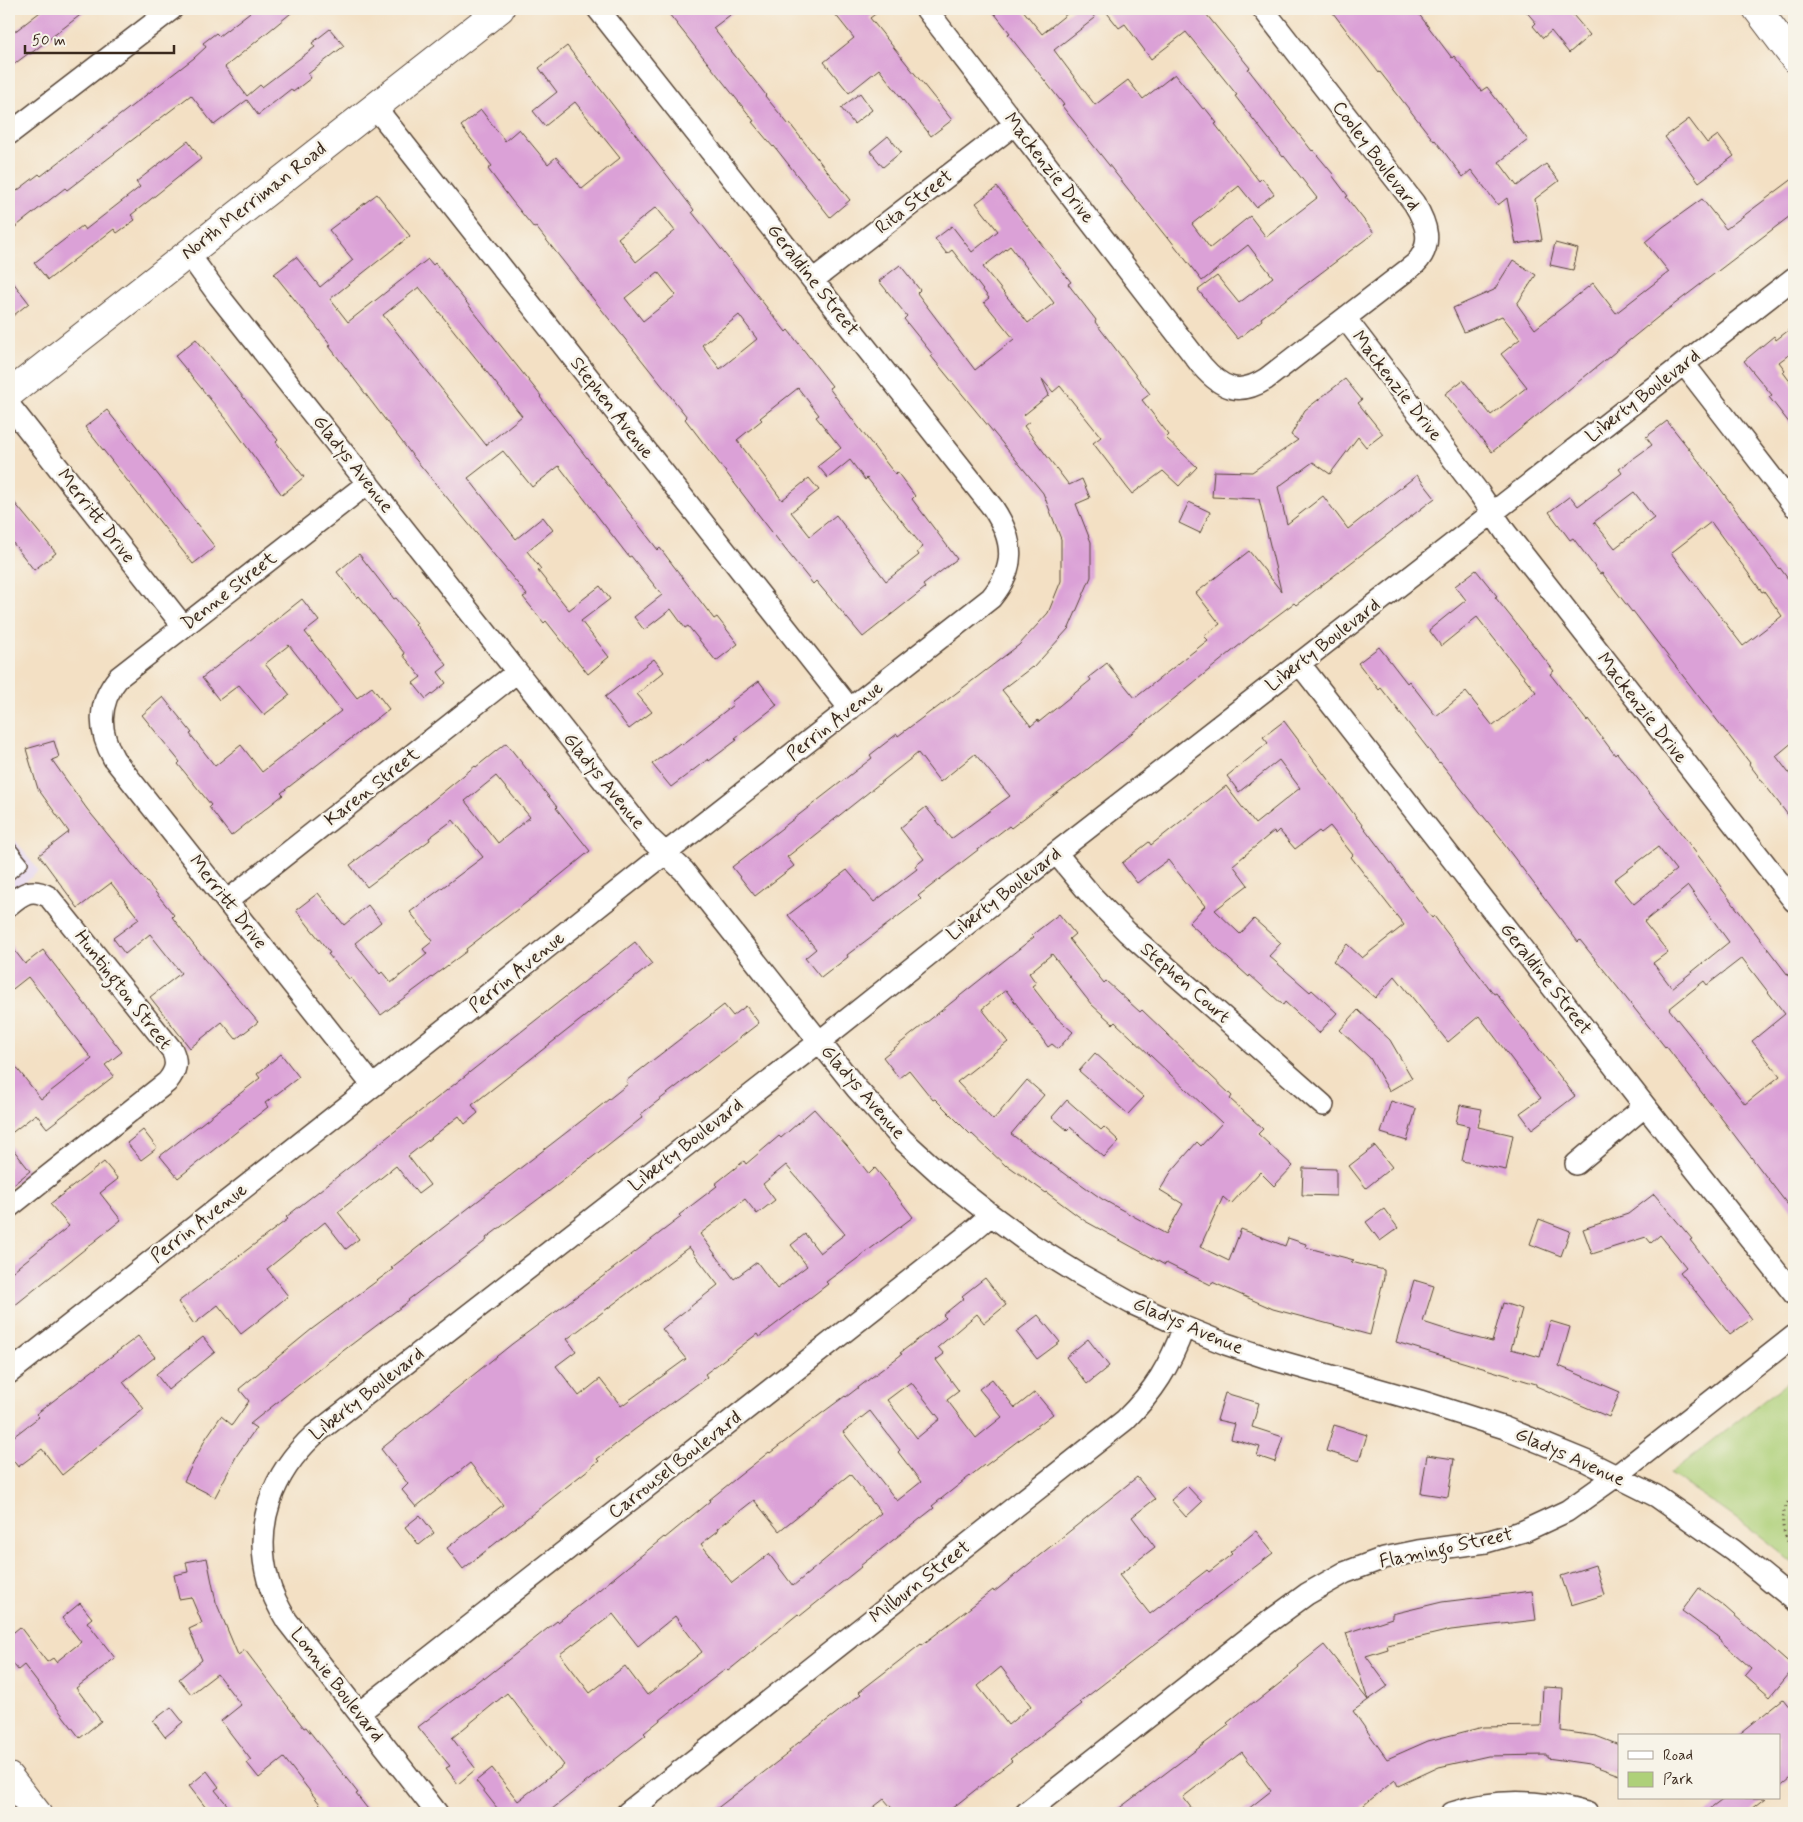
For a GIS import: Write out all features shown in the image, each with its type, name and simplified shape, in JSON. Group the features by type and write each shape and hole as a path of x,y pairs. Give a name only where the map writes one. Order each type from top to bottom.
{"main road":[{"name":"North Merriman Road","path":"9,394 500,9"},
{"path":"1757,9 1794,58"},
{"path":"11,1785 37,1813"}],"street":[{"path":"9,134 172,9"},
{"name":"Geraldine Street","path":"598,9 993,508 1006,530 1011,546 1010,560"},
{"name":"Mackenzie Drive","path":"926,9 1213,379 1222,385 1238,388 1258,384 1345,318 1493,512 1506,533 1794,901"},
{"name":"Cooley Boulevard","path":"1264,9 1414,203 1421,214 1426,228 1426,242 1422,256 1415,264 1345,318"},
{"name":"Stephen Avenue","path":"375,107 850,709"},
{"name":"Rita Street","path":"813,280 1015,124"},
{"name":"Gladys Avenue","path":"188,253 219,296 649,838 684,871 857,1089 903,1140 946,1180 1029,1243 1079,1274 1131,1302 1184,1327 1268,1358 1420,1401 1505,1428 1588,1462 1656,1496 1733,1550 1794,1600"},
{"name":"Liberty Boulevard","path":"263,1545 264,1523 271,1495 278,1479 301,1446 314,1435 819,1042 1299,663 1794,278"},
{"path":"1684,364 1794,506"},
{"name":"Merritt Drive","path":"9,405 183,626"},
{"name":"Denne Street","path":"103,709 108,693 119,677 368,483"},
{"name":"Perrin Avenue","path":"9,1373 990,598 1001,587 1010,560"},
{"name":"Geraldine Street","path":"1299,663 1794,1294"},
{"name":"Karen Street","path":"227,901 517,672"},
{"name":"Merritt Drive","path":"103,709 102,731 114,759 374,1086"},
{"name":"Stephen Court","path":"1056,853 1090,894 1127,932 1323,1105"},
{"name":"Huntington Street","path":"9,905 24,894 32,891 40,892 50,897 172,1050 176,1064 174,1073 167,1082 9,1207"},
{"path":"1576,1164 1645,1106"},
{"name":"Carrousel Boulevard","path":"358,1713 991,1215"},
{"name":"Milburn Street","path":"627,1813 1125,1420 1144,1401 1160,1379 1174,1355 1184,1327"},
{"name":"Flamingo Street","path":"1026,1813 1307,1594 1344,1573 1384,1558 1418,1551 1486,1542 1524,1531 1567,1511 1615,1477 1794,1336"},
{"name":"Lonnie Boulevard","path":"263,1545 268,1580 279,1608 287,1621 437,1813"},
{"path":"1452,1813 1468,1808 1508,1802 1551,1804 1587,1813"}],"lane":[{"path":"9,847 22,863 9,874"}],"path":[{"path":"1794,1494 1788,1501 1782,1521 1786,1538 1794,1552"}],"shaded area":[{"path":"9,832 39,871 9,895"}],"green space":[{"path":"1794,1377 1794,1564 1734,1517 1670,1474"}],"building":[{"path":"44,9 88,9 9,68 9,36"},
{"path":"254,9 296,9 225,67 247,96 315,47 312,43 330,29 344,46 308,74 311,78 293,92 291,89 258,115 247,100 214,125 191,95 9,232 9,197 39,174 41,176 194,58 206,47 203,43 216,33 219,36"},
{"path":"665,9 738,9 713,28 765,96 790,124 850,200 830,217 774,146 752,122 754,121"},
{"path":"831,9 882,9 870,18 952,120 931,136 879,69 849,93 824,62 854,38"},
{"path":"991,9 1022,9 1042,34 1073,9 1088,9 1095,18 1054,50 1095,105 1128,80 1143,99 1175,74 1203,109 1205,108 1217,123 1215,124 1259,181 1262,178 1274,194 1256,207 1239,186 1192,224 1210,248 1250,216 1266,237 1317,198 1186,32 1151,59 1125,24 1119,28 1104,9 1202,9 1250,68 1248,69 1312,151 1333,174 1348,196 1346,197 1374,233 1261,318 1262,320 1238,339 1198,290 1217,276 1239,303 1273,277 1248,245 1202,281 1062,106 1064,105 1008,34 1010,33"},
{"path":"1330,9 1415,9 1452,58 1454,56 1481,91 1487,87 1528,140 1499,162 1517,186 1546,164 1559,181 1535,199 1542,240 1516,244 1507,198 1498,205 1471,170 1463,177"},
{"path":"1524,9 1568,9 1590,35 1569,53 1551,31 1543,38 1533,26 1536,23"},
{"path":"567,46 694,210 692,212 786,332 788,330 832,386 829,388 895,474 897,472 915,496 912,499 957,559 923,585 925,588 863,637 816,581 813,584 785,549 685,419 687,417 536,227 534,228 512,201 488,169 492,166 461,126 481,110 505,141 519,129 548,164 556,157 582,189 620,158 575,102 545,126 533,111 557,92 539,68","holes":["656,207 675,231 636,262 618,238","658,272 676,295 643,321 625,298","739,315 757,339 720,369 702,345","798,388 819,415 816,417 841,448 818,466 828,478 850,460 923,547 917,552 919,555 886,581 836,515 810,536 791,512 819,490 809,478 782,500 737,440 762,420 760,418"]},
{"path":"860,93 872,110 854,124 841,108"},
{"path":"1689,119 1707,143 1718,135 1734,156 1699,182 1665,137"},
{"path":"888,136 901,152 883,167 870,151"},
{"path":"188,141 201,159 131,215 135,220 117,233 114,229 48,280 34,263 82,226 85,230 140,187 136,182"},
{"path":"1794,178 1794,213 1663,313 1492,452 1445,394 1463,380 1491,415 1527,387 1501,354 1520,339 1502,316 1464,332 1453,308 1494,290 1513,260 1536,275 1517,304 1535,329 1593,283 1616,313 1669,272 1645,242 1663,227 1702,199 1726,229"},
{"path":"997,187 1071,282 1068,284 1150,394 1142,400 1169,435 1166,438 1197,467 1179,486 1163,471 1132,494 1093,443 1101,437 1060,386 1053,392 1042,379 1049,395 1024,415 1030,421 1024,426 1069,485 1082,479 1090,498 1076,504 1091,542 1091,577 1069,628 1033,668 1002,690 1031,726 1038,720 1039,722 1091,680 1089,677 1107,663 1135,698 1208,640 1204,636 1220,624 1196,593 1249,551 1281,591 1259,499 1212,497 1214,471 1252,472 1298,440 1291,435 1305,410 1345,379 1362,400 1358,403 1383,434 1366,447 1358,437 1330,474 1313,462 1278,487 1287,524 1323,496 1348,529 1417,475 1435,498 1296,605 1294,603 1258,630 1083,773 1011,828 1009,826 918,896 921,899 847,955 848,957 821,978 805,958 816,949 788,915 847,870 874,902 917,869 915,866 924,859 900,828 926,807 951,839 1010,796 975,754 940,782 918,753 787,857 794,866 755,896 732,867 872,758 870,755 897,734 898,736 934,710 1019,645 1048,613 1061,581 1061,539 1043,493 931,356 933,355 904,319 907,316 879,281 900,265 920,290 917,293 975,370 1014,339 984,302 989,298 952,250 947,254 935,239 952,226 972,252 998,231 976,203","holes":["1010,246 1054,303 1028,323 983,267"]},
{"path":"377,194 410,236 330,299 348,322 428,259 433,265 435,263 541,396 658,550 660,548 714,619 717,617 738,644 716,661 688,626 685,628 671,609 644,630 634,617 662,595 631,556 629,557 559,466 532,487 503,451 468,478 516,539 543,517 553,530 527,551 541,569 538,571 569,610 600,586 610,599 581,621 609,657 588,674 546,621 544,623 523,597 527,595 412,455 329,346 331,345 274,274 296,257 320,287 353,260 329,230","holes":["419,287 522,416 486,445 383,315"]},
{"path":"1555,243 1578,249 1573,270 1550,265"},
{"path":"9,277 29,303 9,319"},
{"path":"1794,326 1794,351 1779,362 1785,370 1783,372 1794,387 1794,429 1769,397 1772,395 1744,361 1774,336 1776,340"},
{"path":"196,339 278,440 276,442 304,477 282,495 228,421 175,356"},
{"path":"107,410 215,547 193,564 85,427"},
{"path":"1667,421 1794,587 1794,741 1776,756 1794,780 1794,823 1633,611 1602,573 1600,574 1573,538 1570,540 1549,512 1570,496 1578,506 1622,473 1619,469 1652,445 1646,437","holes":["1634,492 1654,518 1615,548 1594,522","1711,522 1782,616 1743,646 1671,553"]},
{"path":"9,496 56,553 34,570 9,538"},
{"path":"1189,502 1210,512 1200,533 1179,523"},
{"path":"359,554 394,599 396,598 417,623 415,624 447,665 438,672 446,683 426,699 413,683 421,677 403,655 405,654 359,596 357,598 337,572"},
{"path":"1476,570 1554,671 1550,674 1615,755 1617,753 1674,824 1794,983 1794,1213 1666,1046 1580,940 1578,942 1504,842 1381,688 1379,690 1358,663 1379,647 1436,716 1466,692 1493,726 1536,692 1477,617 1441,646 1429,630 1466,600 1455,586","holes":["1658,847 1676,870 1634,904 1614,880","1688,886 1729,942 1672,988 1653,963 1668,952 1644,922","1742,958 1785,1014 1752,1041 1780,1076 1745,1104 1669,1009 1704,981 1707,985"]},
{"path":"302,599 319,621 305,632 357,698 372,687 389,709 281,793 283,795 231,836 209,807 211,805 178,764 180,762 142,715 163,697 215,766 241,745 262,772 341,711 289,645 265,664 290,695 264,715 239,685 219,700 202,678"},
{"path":"654,659 664,672 637,694 652,712 629,729 605,697"},
{"path":"759,681 777,705 735,738 737,740 671,787 652,764 680,743 682,745 733,705 731,702"},
{"path":"1284,721 1432,918 1434,916 1494,994 1496,993 1575,1096 1532,1129 1520,1113 1541,1098 1479,1016 1448,1042 1395,976 1375,998 1333,961 1347,944 1362,958 1404,925 1351,857 1353,855 1330,826 1321,833 1319,831 1295,849 1279,830 1275,834 1274,831 1233,865 1248,885 1215,910 1240,934 1254,919 1281,943 1269,956 1310,992 1312,990 1337,1013 1319,1033 1285,1002 1283,1005 1250,975 1249,977 1189,923 1205,906 1168,860 1137,883 1122,863 1149,842 1151,845 1226,786 1255,824 1300,788 1279,760 1239,792 1227,776 1268,743 1263,737"},
{"path":"54,741 59,757 52,760 87,809 174,915 172,917 200,953 258,1022 236,1039 222,1022 190,1048 150,997 181,973 150,934 125,954 113,938 139,919 111,883 78,908 39,855 69,832 38,789 26,749"},
{"path":"506,743 590,851 466,949 467,951 381,1015 351,978 349,979 328,954 330,953 296,910 318,893 344,925 368,905 381,922 355,943 380,974 382,972 391,983 427,954 423,949 433,941 410,912 483,857 453,820 429,838 430,840 367,887 350,865 377,846","holes":["496,776 530,817 498,843 465,801"]},
{"path":"1059,914 1075,934 1069,939 1104,983 1106,981 1140,1012 1142,1010 1232,1096 1230,1099 1263,1129 1258,1134 1293,1166 1274,1186 1260,1172 1231,1204 1223,1197 1200,1247 1229,1261 1241,1229 1285,1246 1288,1238 1306,1244 1305,1247 1354,1260 1351,1262 1384,1270 1370,1335 1273,1309 1212,1282 1211,1285 1166,1263 1165,1265 1085,1221 1046,1192 1006,1166 935,1099 933,1100 909,1070 899,1078 883,1057 1034,937 1032,935","holes":["1052,954 1091,1004 1113,1024 1115,1022 1222,1123 1201,1146 1197,1142 1171,1172 1160,1190 1183,1204 1166,1234 1102,1199 1070,1178 1011,1134 1044,1095 1027,1080 993,1120 957,1082 1008,1042 982,1009 1006,990 1048,1047 1052,1044 1058,1049 1073,1032 1056,1017 1032,986 1036,983 1029,973"]},
{"path":"635,942 652,964 472,1105 478,1113 465,1124 459,1116 408,1156 430,1185 418,1194 396,1166 338,1212 359,1239 346,1249 325,1222 267,1269 288,1296 254,1324 241,1334 218,1305 194,1324 178,1302 288,1219 286,1217"},
{"path":"9,943 25,964 43,950 122,1052 105,1065 114,1076 47,1128 36,1114 9,1135 9,1058 41,1099 92,1059 28,977 9,992"},
{"path":"724,1005 733,1016 746,1006 759,1023 641,1114 643,1117 560,1183 486,1238 487,1240 250,1424 256,1428 237,1455 215,1497 184,1481 206,1438 221,1416 232,1425 249,1401 239,1389 312,1329 393,1269 391,1268 589,1115 628,1084 626,1081"},
{"path":"1358,1010 1390,1040 1412,1078 1389,1091 1370,1058 1340,1030"},
{"path":"1095,1053 1144,1097 1128,1114 1079,1071"},
{"path":"281,1054 299,1077 265,1103 268,1107 178,1178 160,1156 260,1078 257,1074"},
{"path":"1067,1100 1101,1130 1104,1127 1119,1141 1104,1157 1070,1127 1067,1130 1052,1117"},
{"path":"1391,1101 1416,1109 1407,1141 1381,1133"},
{"path":"1460,1105 1482,1109 1478,1127 1513,1135 1506,1170 1462,1161 1469,1126 1456,1123"},
{"path":"814,1109 869,1174 875,1168 913,1217 826,1282 828,1284 759,1337 757,1334 705,1374 707,1377 597,1459 599,1461 463,1569 447,1548 503,1505 470,1463 416,1507 402,1490 408,1484 381,1449 512,1344 681,1217 679,1215 717,1186 715,1184 744,1161 746,1164 779,1136 781,1138","holes":["786,1165 845,1234 820,1253 805,1234 791,1245 807,1266 777,1289 757,1262 734,1279 700,1234 745,1199 757,1214 775,1200 763,1184","689,1247 718,1285 662,1329 686,1359 621,1406 600,1379 579,1396 556,1366 576,1351 567,1339"]},
{"path":"143,1130 157,1148 141,1160 127,1143"},
{"path":"9,1144 30,1171 9,1188"},
{"path":"1375,1146 1392,1167 1366,1188 1349,1166"},
{"path":"104,1162 118,1179 100,1193 121,1220 9,1310 9,1274 69,1226 50,1204"},
{"path":"1303,1168 1336,1169 1336,1196 1302,1195"},
{"path":"1654,1194 1692,1239 1690,1240 1752,1319 1730,1335 1680,1272 1686,1267 1660,1235 1651,1243 1646,1237 1592,1254 1583,1229 1628,1214"},
{"path":"1384,1209 1398,1228 1380,1241 1366,1222"},
{"path":"1539,1219 1570,1231 1561,1256 1530,1244"},
{"path":"985,1278 1006,1305 984,1323 977,1314 938,1347 944,1354 936,1360 959,1391 947,1400 976,1438 1002,1417 979,1389 992,1379 1015,1408 1035,1392 1053,1414 932,1506 934,1508 800,1616 798,1614 728,1671 726,1669 690,1696 644,1733 646,1735 547,1813 501,1813 476,1781 492,1768 518,1801 564,1765 507,1693 452,1738 476,1769 458,1784 446,1768 450,1766 418,1727 594,1594 769,1452 902,1354 900,1353 946,1318 943,1315 964,1298 962,1296","holes":["911,1382 940,1419 917,1438 887,1400","870,1411 900,1450 898,1452 921,1482 897,1501 843,1432","850,1474 881,1513 793,1586 769,1554 732,1583 701,1544 754,1500 779,1531","613,1614 638,1646 675,1616 702,1652 647,1695 625,1666 590,1693 560,1654"]},
{"path":"1414,1280 1434,1286 1423,1322 1457,1333 1492,1342 1503,1303 1522,1309 1511,1349 1540,1357 1550,1321 1570,1327 1559,1366 1620,1392 1609,1417 1536,1386 1536,1384 1396,1342"},
{"path":"1038,1315 1060,1342 1037,1359 1016,1332"},
{"path":"138,1336 155,1357 123,1382 144,1409 62,1475 42,1449 18,1467 9,1455 9,1440 39,1417 36,1414"},
{"path":"203,1337 215,1352 168,1390 156,1374"},
{"path":"1088,1339 1109,1366 1087,1384 1066,1357"},
{"path":"1225,1393 1259,1403 1252,1427 1283,1437 1275,1462 1257,1456 1260,1447 1231,1439 1235,1424 1217,1420"},
{"path":"1334,1425 1367,1435 1359,1461 1326,1451"},
{"path":"1427,1455 1454,1459 1448,1497 1421,1493"},
{"path":"1137,1477 1155,1499 1132,1517 1155,1547 1119,1575 1150,1614 1207,1570 1209,1572 1232,1554 1230,1552 1256,1531 1273,1553 1080,1702 1082,1704 1010,1759 1012,1761 946,1813 896,1813 884,1799 866,1813 711,1813 861,1694 859,1692 993,1590 994,1592","holes":["1001,1667 1031,1706 1008,1725 978,1686"]},
{"path":"1187,1486 1202,1502 1186,1517 1171,1500"},
{"path":"420,1515 434,1533 419,1545 405,1527"},
{"path":"207,1558 216,1602 238,1655 245,1650 304,1728 306,1727 358,1793 356,1794 371,1813 327,1813 284,1758 259,1778 247,1763 251,1760 221,1721 241,1705 217,1674 191,1694 179,1679 202,1660 189,1629 202,1623 191,1597 179,1599 174,1575 188,1572 186,1562"},
{"path":"1595,1565 1604,1595 1571,1605 1561,1576"},
{"path":"1699,1588 1725,1607 1794,1668 1770,1697 1745,1675 1751,1668 1719,1638 1682,1611"},
{"path":"1532,1591 1536,1620 1451,1630 1387,1645 1388,1649 1366,1656 1388,1686 1353,1711 1387,1759 1428,1741 1483,1727 1541,1726 1543,1687 1563,1688 1561,1731 1596,1736 1618,1745 1618,1775 1589,1764 1547,1758 1547,1755 1488,1756 1439,1767 1398,1786 1395,1780 1354,1813 1243,1813 1271,1791 1242,1752 1183,1797 1195,1813 1113,1813 1229,1725 1227,1723 1299,1668 1298,1666 1324,1645 1368,1700 1346,1633 1392,1618 1392,1614 1442,1602"},
{"path":"80,1603 92,1618 87,1622 115,1658 76,1688 101,1721 80,1738 24,1665 18,1670 9,1658 9,1636 20,1627 47,1662 53,1658 56,1662 81,1642 62,1618"},
{"path":"1783,1699 1794,1713 1794,1775 1780,1786 1780,1734 1739,1734"},
{"path":"171,1707 183,1722 165,1737 153,1721"},
{"path":"207,1771 219,1787 215,1790 234,1813 210,1813 189,1786"},
{"path":"1722,1800 1763,1800 1747,1813 1705,1813"}]}
